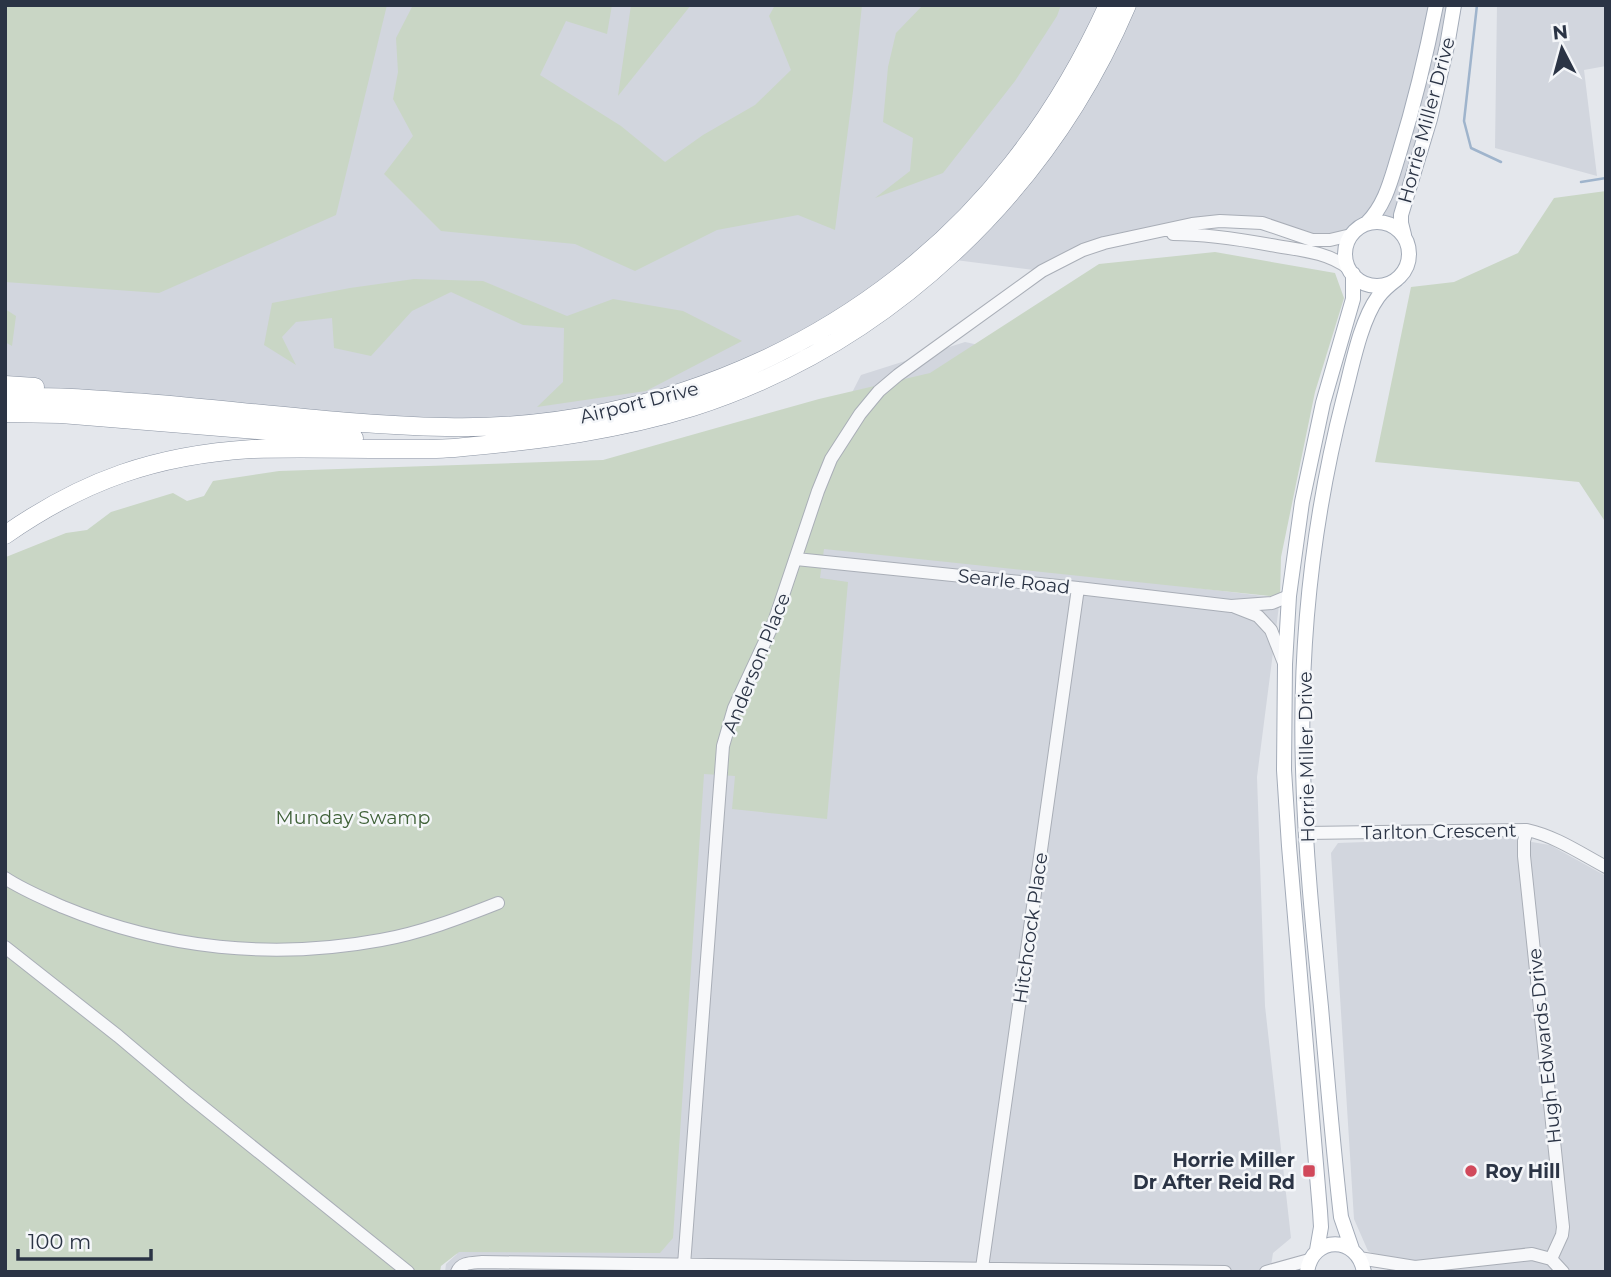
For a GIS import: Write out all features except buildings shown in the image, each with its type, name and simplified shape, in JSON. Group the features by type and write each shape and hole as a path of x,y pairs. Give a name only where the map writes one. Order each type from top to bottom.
{"highway":[{"name":"Airport Drive","path":"5,398 63,398 163,404 415,426 496,426 552,422 621,410 691,390 790,347 848,313 899,277 949,233 990,190 1027,145 1080,63 1108,5"},
{"name":"Airport Drive","path":"553,438 660,416 736,391 808,358 888,307 954,253 1001,204 1035,163 1083,93 1127,5"},
{"path":"5,385 89,392 163,404"},
{"path":"5,413 61,414 385,440 478,443 553,438"},
{"path":"5,535 54,503 85,487 134,468 183,456 252,449 441,449 553,438"}],"main road":[{"name":"Horrie Miller Drive","path":"1367,223 1380,209 1387,192 1412,113 1436,5"},
{"name":"Horrie Miller Drive","path":"1404,235 1401,215 1430,118 1454,5"},
{"path":"1367,223 1387,223 1396,228 1404,235 1408,244 1408,263 1404,272 1397,279 1379,286 1360,281 1350,271 1345,251 1351,235 1367,223"},
{"name":"Horrie Miller Drive","path":"1311,1261 1321,1227 1284,770 1285,664 1289,596 1302,502 1323,403 1353,299 1350,271"},
{"name":"Horrie Miller Drive","path":"1358,1260 1344,1230 1339,1204 1311,910 1303,768 1305,651 1307,613 1322,500 1341,410 1366,321 1377,298 1397,279"},
{"path":"1311,1261 1325,1246 1334,1244 1343,1245 1358,1260"}],"street":[{"name":"Anderson Place","path":"684,1265 723,746 734,708 774,622 818,491 831,459 853,423 880,391 918,360 1042,271 1083,250 1123,238 1192,224 1227,221 1262,223 1312,240 1330,240 1351,235"},
{"name":"Anderson Place","path":"1141,235 1186,234 1317,253 1334,259 1350,271"},
{"name":"Searle Road","path":"796,559 1231,606 1272,603 1289,596"},
{"name":"Hitchcock Place","path":"982,1268 1078,588"},
{"name":"Searle Road","path":"1231,606 1258,616 1271,630 1285,664"},
{"name":"Tarlton Crescent","path":"1306,832 1527,830 1538,832 1606,867"},
{"name":"Hugh Edwards Drive","path":"1527,830 1524,856 1563,1227 1551,1259"},
{"path":"5,878 49,901 109,924 172,940 241,949 311,949 384,940 464,917 498,903"},
{"path":"5,947 408,1272"},
{"path":"1400,1272 1415,1267 1531,1254 1551,1259 1563,1272"},
{"path":"1358,1260 1415,1267"},
{"path":"1266,1272 1311,1261"},
{"path":"457,1272 467,1263 482,1262 1225,1272"}],"shaded area":[{"path":"5,5 1462,5 1423,168 1412,198 1396,228 1377,221 1358,228 1351,235 1330,240 1235,221 1141,235 1042,271 924,256 899,277 691,390 485,427 5,385"},
{"path":"1497,5 1606,5 1606,66 1584,70 1597,176 1495,148"},
{"path":"965,342 1102,372 1082,574 1280,598 1257,777 1265,1006 1291,1238 1273,1253 1270,1272 445,1272 446,1264 457,1254 526,811 701,768 837,422 861,375"},
{"path":"1501,837 1550,845 1606,876 1606,1272 1387,1272 1387,1261 1368,1251 1354,1219 1331,853 1338,843"}],"green space":[{"path":"5,5 387,5 336,215 159,293 5,282"},
{"path":"413,5 612,5 607,34 566,21 540,75 621,126 665,162 703,135 755,105 791,70 769,16 775,5 862,5 835,230 798,215 717,230 635,271 575,244 441,231 384,174 413,136 393,99 398,72 396,38"},
{"path":"631,5 691,5 618,96"},
{"path":"923,5 1061,5 1057,16 1015,81 943,173 875,198 910,171 913,138 883,122 888,67 896,33"},
{"path":"1606,191 1606,523 1579,482 1375,462 1411,287 1454,282 1518,253 1554,198"},
{"name":"Munday Swamp","path":"1215,252 1335,273 1344,298 1315,392 1281,557 1280,597 824,549 820,578 848,582 827,819 732,809 735,776 704,774 673,1238 660,1253 459,1252 441,1266 440,1272 5,1272 6,557 66,533 87,530 111,512 173,493 187,501 204,496 213,481 279,471 603,460 819,399 930,373 1099,264"},
{"path":"414,279 483,281 567,316 613,299 683,311 742,341 646,391 537,407 563,382 564,328 523,325 451,292 412,311 371,356 334,348 332,318 296,322 282,337 296,365 264,345 272,303"},
{"path":"5,309 16,316 12,346 5,342"}],"waterway":[{"path":"1477,5 1464,121 1471,148 1501,162"},
{"path":"1581,182 1606,178"}],"place":[{"name":"Horrie Miller Dr After Reid Rd","path":"1309,1171"},
{"name":"Roy Hill","path":"1471,1171"}]}
